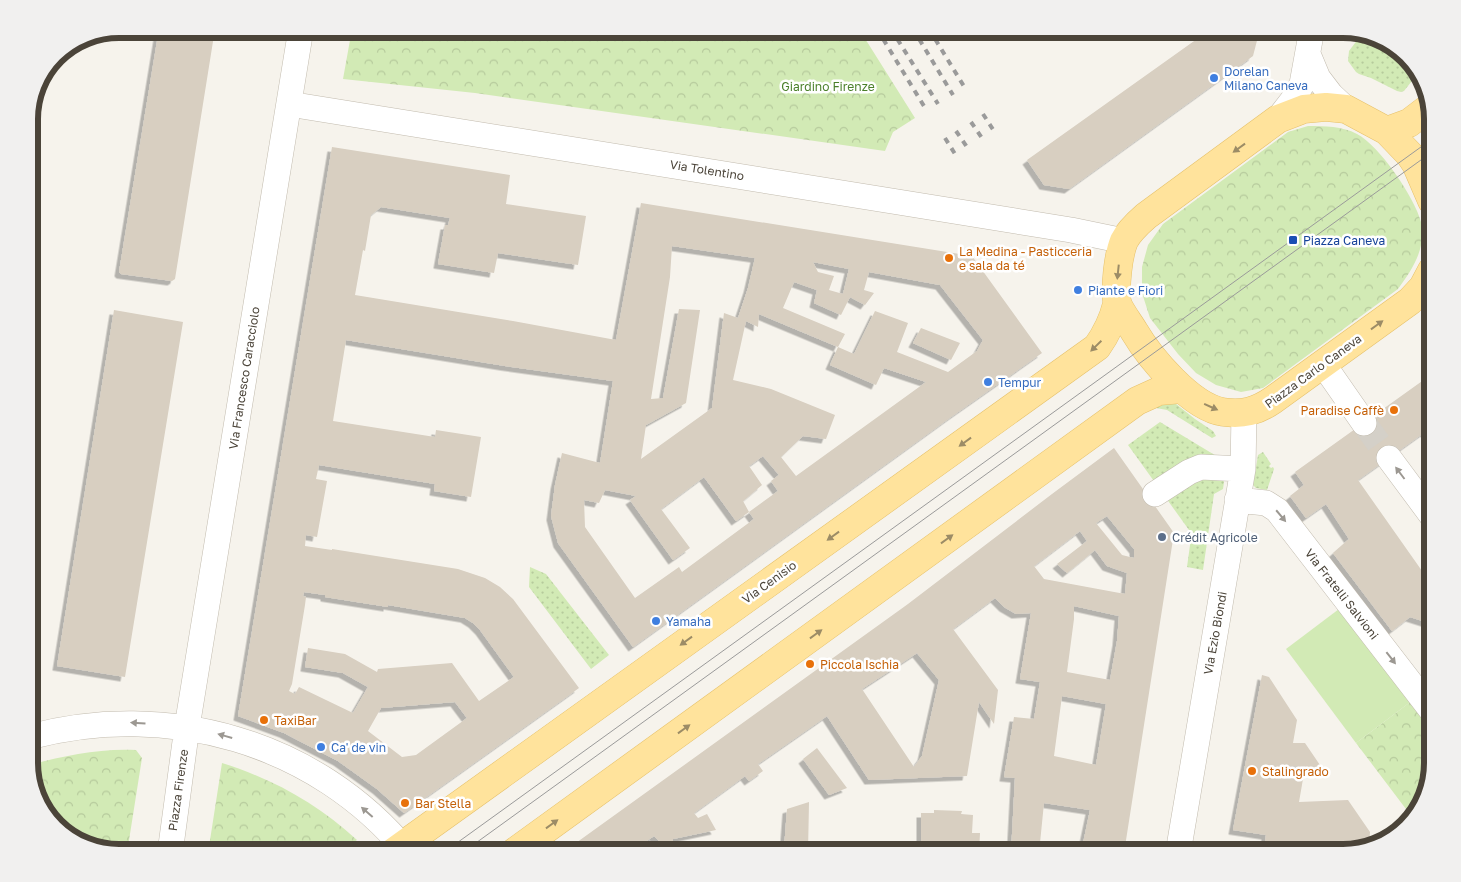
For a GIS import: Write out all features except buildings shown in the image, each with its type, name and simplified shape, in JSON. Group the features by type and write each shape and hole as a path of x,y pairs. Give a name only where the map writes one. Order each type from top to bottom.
{"main road":[{"path":"1117,304 1119,262 1124,241 1133,228 1146,216 1278,119 1304,110 1326,107 1346,109 1387,131 1410,155 1423,180"},
{"path":"1387,131 1409,123 1423,112"},
{"name":"Piazza Carlo Caneva","path":"1117,304 1150,356 1182,389 1202,403 1221,412 1244,413 1267,404 1410,301 1423,287"},
{"name":"Via Cenisio","path":"411,844 1097,347 1107,334 1114,318 1117,304"},
{"path":"525,844 1137,401 1159,391 1182,389"}],"street":[{"name":"Via Francesco Caracciolo","path":"187,727 300,38"},
{"path":"1278,119 1292,102 1302,84 1311,38"},
{"path":"1308,54 1318,78 1331,95 1346,109"},
{"name":"Via Tolentino","path":"289,104 1070,230 1124,241"},
{"path":"1323,364 1364,423"},
{"name":"Via Ezio Biondi","path":"1180,844 1242,469 1244,413"},
{"path":"1389,458 1424,505"},
{"path":"1155,494 1189,472 1201,467 1242,469"},
{"name":"Via Fratelli Salvioni","path":"1237,500 1266,503 1277,510 1424,700"},
{"path":"38,735 74,727 130,723 187,727 242,741 269,750 304,767 344,793 366,810 395,844"},
{"name":"Piazza Firenze","path":"171,844 187,727"}],"green space":[{"name":"Giardino Firenze","path":"350,38 865,38 915,118 893,132 885,151 475,93 343,79"},
{"path":"1358,39 1374,44 1383,48 1400,61 1413,79 1404,91 1397,91 1356,72 1348,61 1349,51"},
{"path":"1308,126 1333,127 1351,131 1366,140 1385,160 1412,200 1421,222 1421,242 1418,257 1398,289 1263,388 1241,392 1216,385 1196,373 1178,354 1150,318 1142,293 1142,267 1148,245 1163,224 1288,132"},
{"path":"1166,401 1176,404 1213,431 1216,436 1212,438 1167,410 1156,408 1151,410"},
{"path":"1160,422 1218,457 1156,484 1128,445"},
{"path":"1263,452 1271,464 1269,466 1274,469 1267,490 1256,488 1253,485 1258,455"},
{"path":"1201,478 1222,478 1224,482 1223,489 1214,494 1203,570 1187,567 1191,538 1189,530 1166,498"},
{"path":"530,567 546,574 609,655 591,669 529,587"},
{"path":"1343,606 1413,700 1356,743 1286,649"},
{"path":"1413,700 1424,714 1423,774 1417,795 1408,812 1356,743"},
{"path":"136,750 142,758 128,844 97,842 78,834 51,809 39,780 38,763 82,753"},
{"path":"222,763 241,769 294,794 327,815 357,840 351,844 209,844"}],"tunnel":[{"path":"1364,423 1389,458"}],"tram line":[{"path":"455,844 1423,145"},
{"path":"474,844 1423,158"}],"railway":[{"path":"882,38 927,111"},
{"path":"897,38 938,104"},
{"path":"918,38 953,95"},
{"path":"934,38 965,88"},
{"path":"983,114 994,131"},
{"path":"971,122 982,138"},
{"path":"956,131 967,147"},
{"path":"945,138 955,154"}],"place":[{"name":"Dorelan Milano Caneva","path":"1214,78"},
{"name":"Piazza Caneva","path":"1293,240"},
{"name":"La Medina - Pasticceria e sala da té","path":"949,258"},
{"name":"Piante e Fiori","path":"1078,290"},
{"name":"Tempur","path":"988,382"},
{"name":"Paradise Caffè","path":"1394,410"},
{"name":"Crédit Agricole","path":"1162,537"},
{"name":"Yamaha","path":"656,621"},
{"name":"Piccola Ischia","path":"810,664"},
{"name":"TaxiBar","path":"264,720"},
{"name":"Ca' de vin","path":"321,747"},
{"name":"Stalingrado","path":"1252,771"},
{"name":"Bar Stella","path":"405,803"}]}
